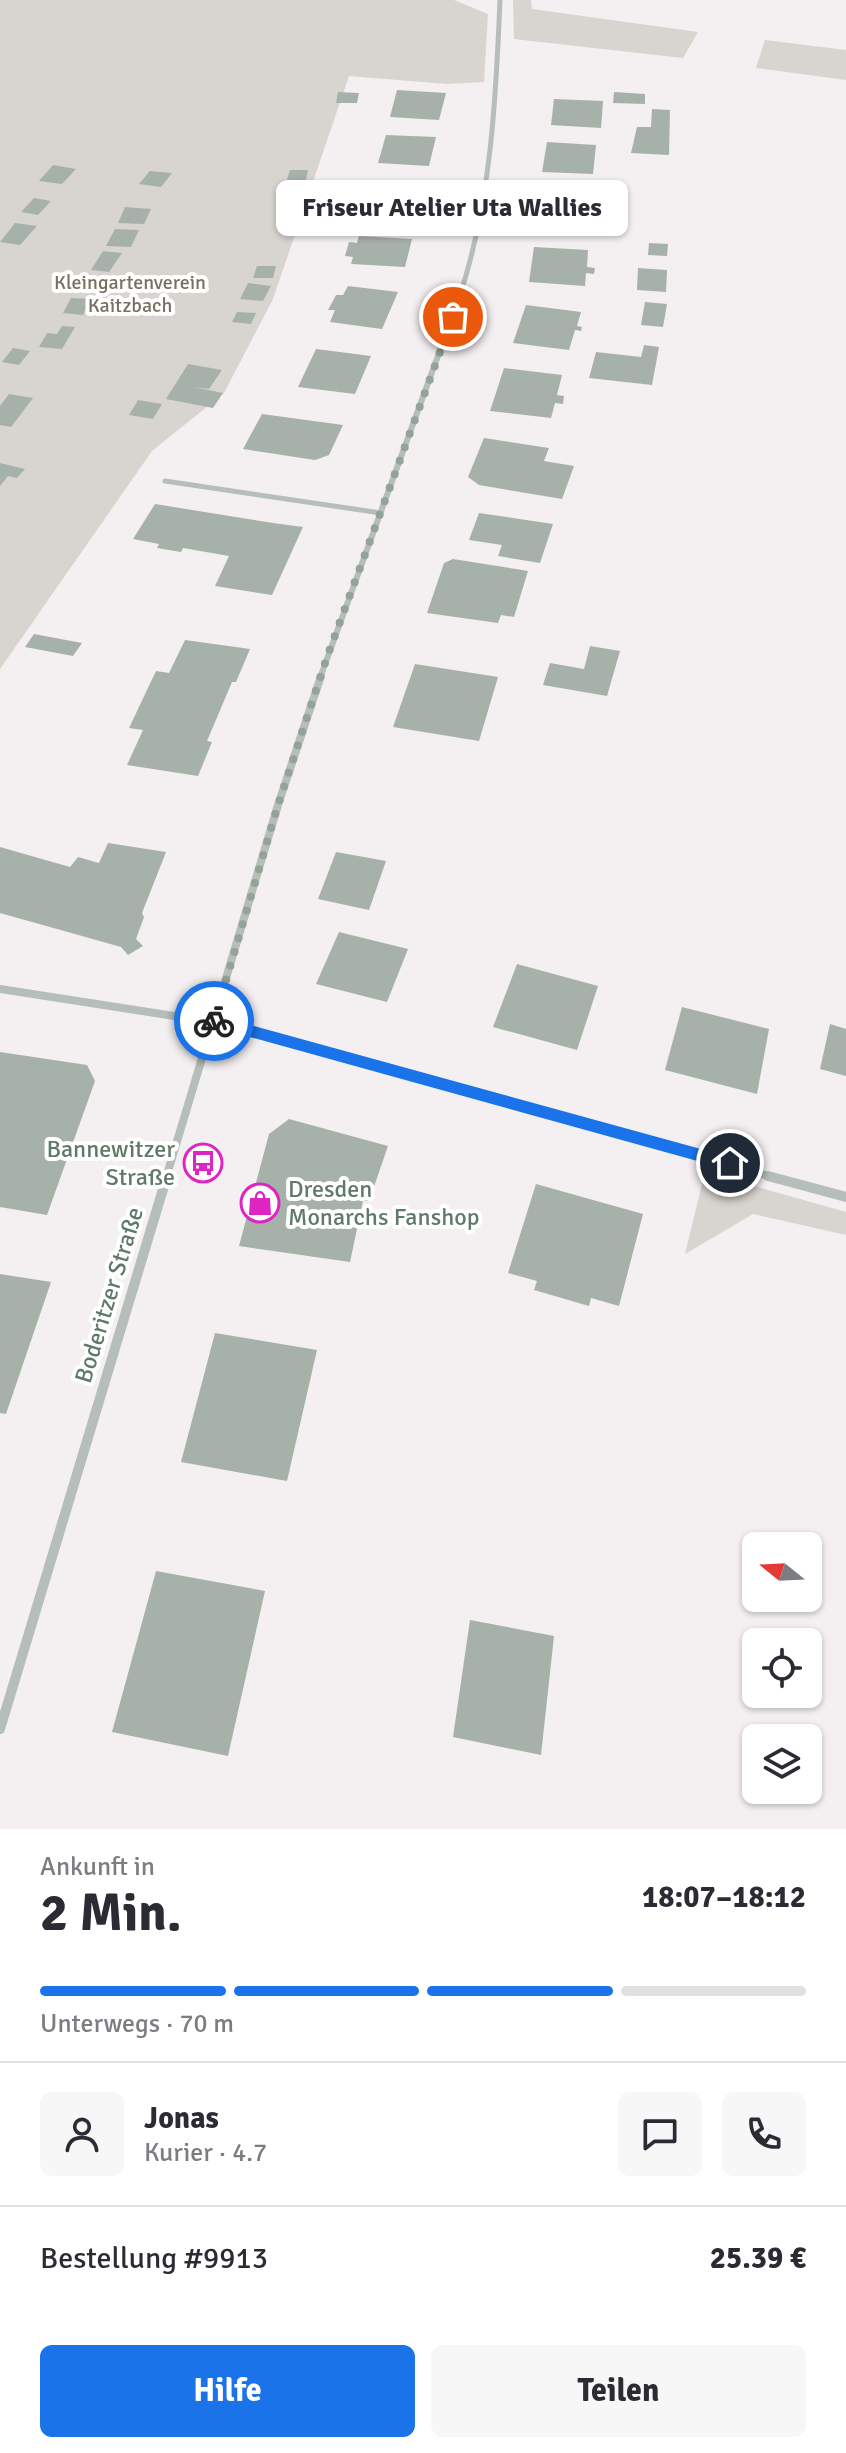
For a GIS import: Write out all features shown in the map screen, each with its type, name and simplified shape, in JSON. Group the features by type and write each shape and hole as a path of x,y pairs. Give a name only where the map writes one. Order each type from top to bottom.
{"street":[{"name":"Boderitzer Straße","path":"0,1729 278,805 327,657 470,264 495,113 500,0"},
{"path":"0,989 213,1022 846,1197"}],"lane":[{"path":"165,481 381,513"}],"green space":[{"name":"Kleingartenverein Kaitzbach","path":"0,0 454,0 488,14 484,82 447,84 349,76 273,299 224,393 152,451 0,669"},
{"path":"513,0 531,0 532,9 698,32 683,58 514,39"},
{"path":"765,40 846,50 846,80 756,68"},
{"path":"705,1172 846,1212 846,1235 753,1214 685,1254"}],"building":[{"path":"397,90 446,93 439,120 390,117"},
{"path":"338,92 359,93 357,103 336,103"},
{"path":"614,92 645,94 645,104 613,103"},
{"path":"554,99 603,101 601,128 551,125"},
{"path":"652,109 670,110 669,155 631,153 637,127 651,127"},
{"path":"386,135 436,137 429,166 378,163"},
{"path":"547,142 596,145 593,174 542,172"},
{"path":"53,165 76,169 62,184 39,181"},
{"path":"290,170 308,170 305,184 286,183"},
{"path":"150,171 172,173 161,187 139,184"},
{"path":"373,182 424,184 417,217 364,214"},
{"path":"542,194 592,197 591,209 600,209 599,216 591,215 589,230 537,227"},
{"path":"34,198 51,201 38,215 21,212"},
{"path":"309,205 339,207 333,221 303,219"},
{"path":"125,207 151,209 144,224 118,223"},
{"path":"15,223 37,226 20,245 0,242"},
{"path":"115,229 139,230 131,247 106,246"},
{"path":"359,236 412,239 405,267 351,264 353,257 345,256 349,242 357,243"},
{"path":"649,243 668,244 667,256 648,255"},
{"path":"534,247 588,250 587,267 595,268 594,274 586,273 585,286 529,282"},
{"path":"103,251 122,253 109,272 91,270"},
{"path":"257,266 276,266 273,278 253,278"},
{"path":"638,268 667,270 666,292 637,290"},
{"path":"248,283 271,286 263,301 240,299"},
{"path":"348,286 398,292 382,329 330,322 335,310 328,310 336,295 343,295"},
{"path":"71,298 90,299 83,315 63,313"},
{"path":"645,302 667,304 663,327 641,325"},
{"path":"526,305 581,312 577,326 582,327 581,331 575,330 569,350 513,343"},
{"path":"237,312 256,313 251,324 232,322"},
{"path":"62,326 75,327 62,349 39,347 47,333 57,334"},
{"path":"644,345 659,347 652,385 589,378 596,352 641,357"},
{"path":"13,348 30,351 19,365 2,362"},
{"path":"316,349 371,356 355,394 298,387"},
{"path":"188,364 222,370 209,389 193,387 223,393 213,408 166,399"},
{"path":"504,368 562,375 557,395 564,396 563,404 555,403 551,418 490,411"},
{"path":"9,394 33,398 11,427 0,425 0,406"},
{"path":"138,400 162,404 153,419 129,415"},
{"path":"262,414 343,425 329,455 315,460 243,449"},
{"path":"484,438 549,448 544,461 574,466 562,499 479,485 468,477"},
{"path":"0,463 25,469 17,478 8,476 0,486"},
{"path":"155,504 303,527 272,595 215,586 229,556 183,548 181,552 157,548 159,544 133,539"},
{"path":"479,513 553,524 540,563 498,556 502,545 469,540"},
{"path":"453,559 528,571 514,617 501,615 498,623 427,613 444,563"},
{"path":"34,634 82,643 73,656 25,647"},
{"path":"185,640 250,649 207,741 212,742 198,776 127,765 143,730 129,728 156,671 169,673"},
{"path":"590,646 620,651 607,696 543,685 550,663 584,669"},
{"path":"415,664 498,677 479,741 393,727"},
{"path":"108,843 166,852 142,913 144,917 136,939 143,946 128,955 121,947 0,913 0,847 70,867 78,857 99,863"},
{"path":"336,852 386,861 369,910 318,899"},
{"path":"339,932 408,949 387,1002 316,984"},
{"path":"517,964 598,986 577,1050 493,1027"},
{"path":"682,1007 769,1029 757,1094 665,1070"},
{"path":"830,1024 846,1029 846,1076 820,1069"},
{"path":"0,1052 87,1065 95,1081 47,1215 0,1207"},
{"path":"289,1119 388,1146 369,1201 363,1201 350,1262 239,1246 269,1134"},
{"path":"536,1184 643,1214 619,1306 591,1298 589,1306 534,1290 537,1281 508,1273"},
{"path":"0,1274 51,1282 6,1414 0,1413"},
{"path":"215,1333 317,1350 287,1481 181,1462"},
{"path":"156,1571 265,1591 228,1756 112,1732"},
{"path":"470,1620 554,1636 541,1755 453,1737"}],"way so far":[{"path":"214,1021 278,805 327,657 453,317"}],"place":[{"name":"Friseur Atelier Uta Wallies","path":"453,317"},
{"name":"Bannewitzer Straße","path":"203,1163"},
{"name":"Dresden Monarchs Fanshop","path":"260,1203"}],"route":[{"path":"214,1021 730,1163"}]}
